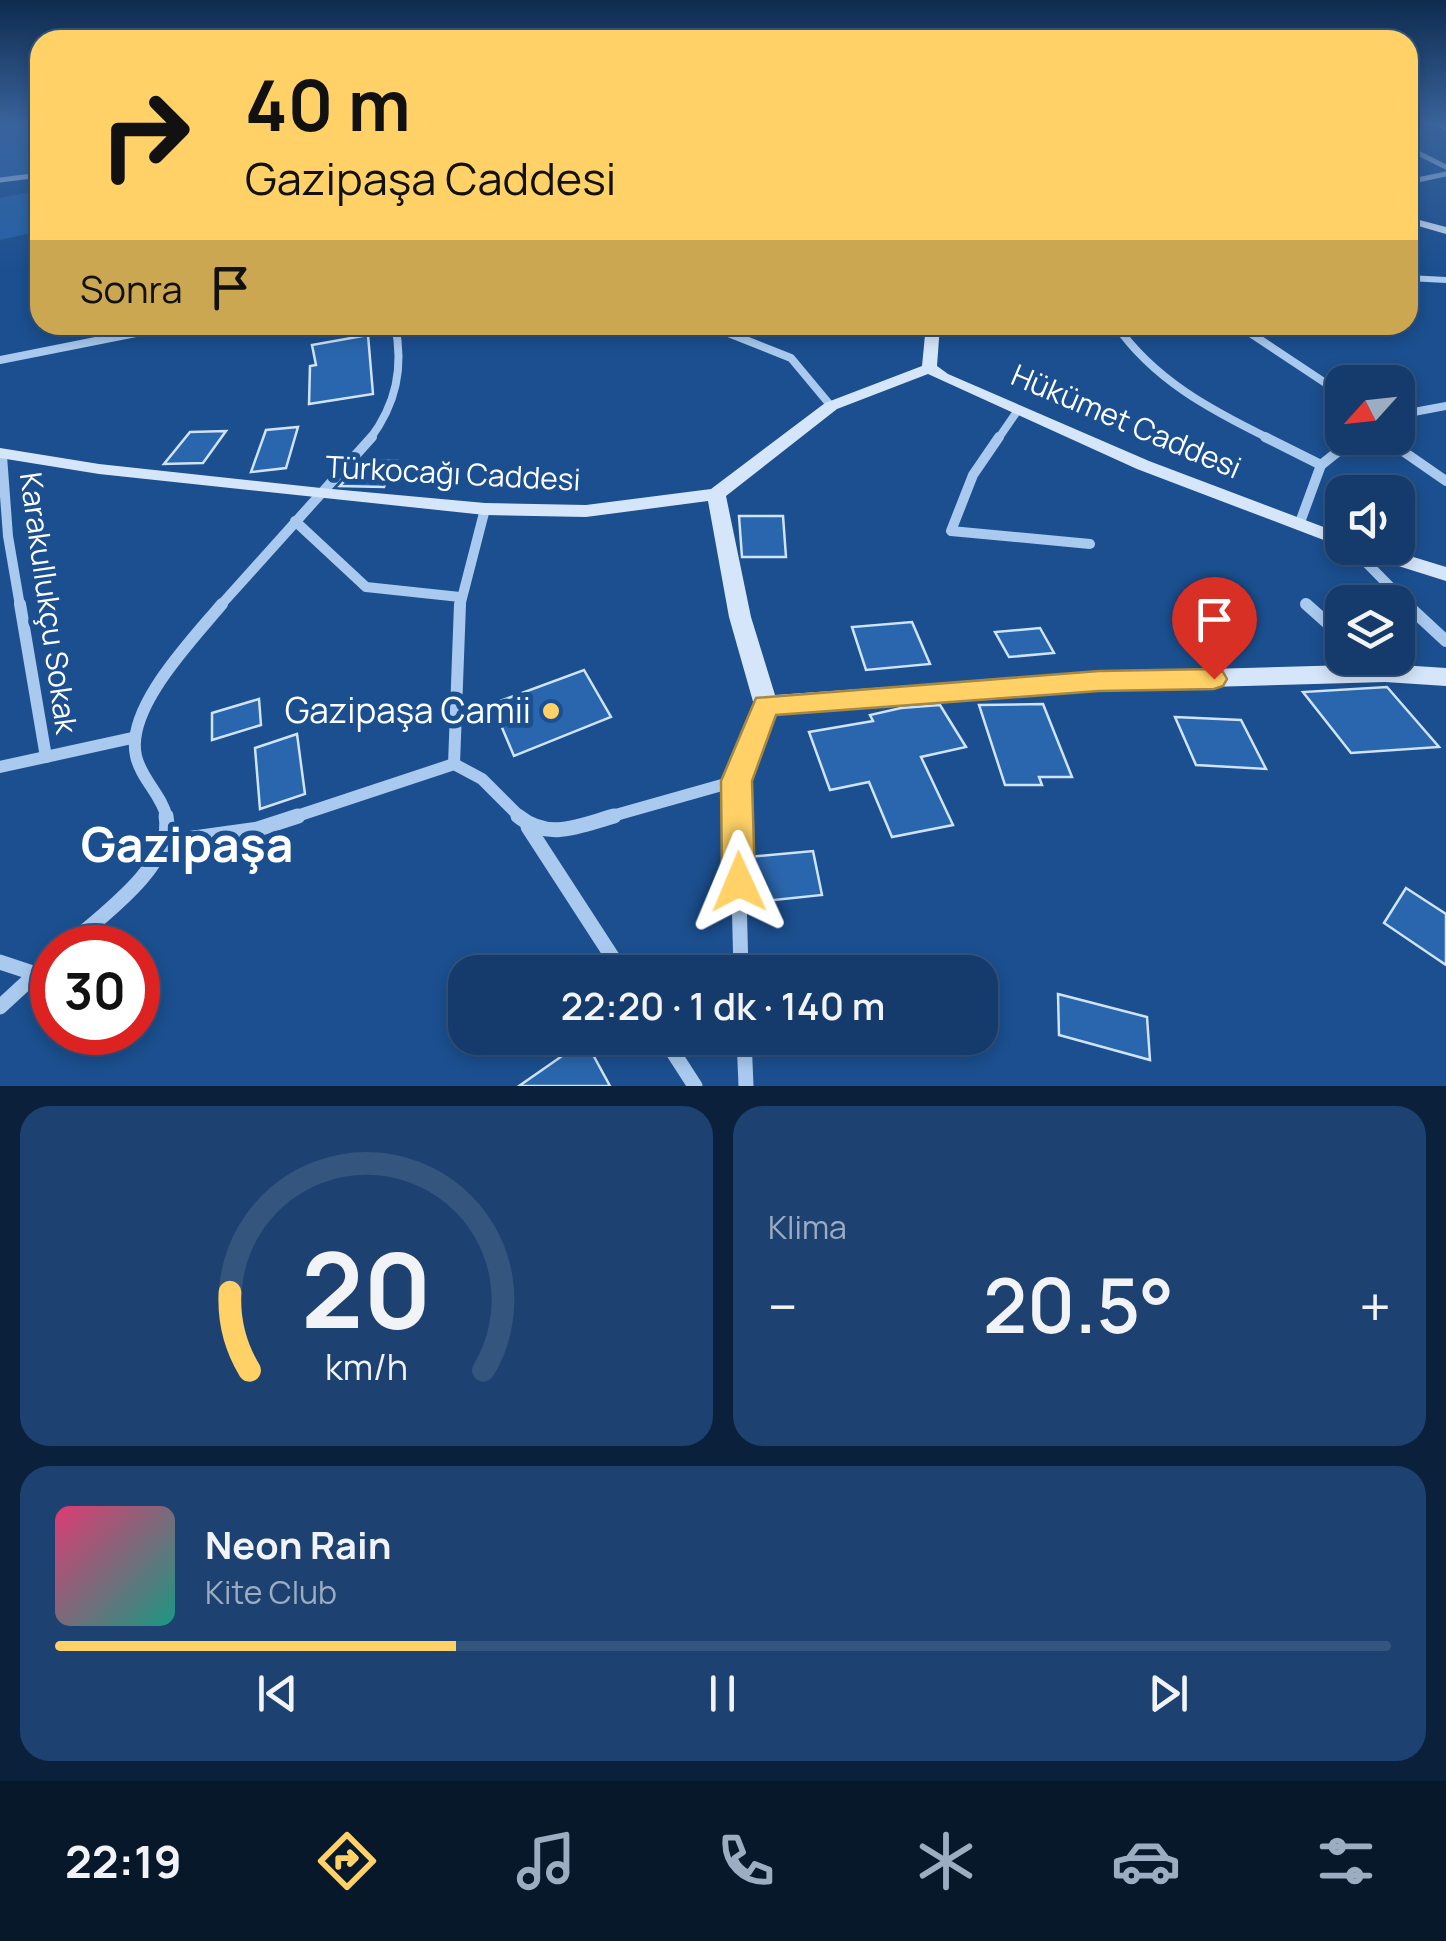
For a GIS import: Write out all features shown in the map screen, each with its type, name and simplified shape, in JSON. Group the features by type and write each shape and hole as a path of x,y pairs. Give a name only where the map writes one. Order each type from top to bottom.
{"street":[{"path":"0,180 30,176"},
{"path":"1418,223 1446,231"},
{"path":"1418,279 1446,280"},
{"path":"0,360 126,335"},
{"path":"91,925 119,901 165,842 167,815 134,756 136,720 155,690 248,573 382,420 404,359 398,335"},
{"path":"733,335 790,358 831,406"},
{"path":"929,368 932,335"},
{"path":"1121,335 1129,350 1164,381 1321,464"},
{"path":"1253,335 1325,383"},
{"name":"Türkocağı Caddesi","path":"1,455 321,494 485,509 586,511 716,494 831,406 929,368"},
{"name":"Hükümet Caddesi","path":"929,368 1160,472 1325,534"},
{"path":"1415,412 1446,406"},
{"path":"1018,410 973,475 951,531 1090,544"},
{"name":"Karakullukçu Sokak","path":"1,455 2,509 46,757"},
{"path":"1299,525 1321,464 1332,455"},
{"path":"1409,455 1446,481"},
{"path":"716,494 740,617 766,706 736,781 741,955"},
{"path":"454,764 460,597 485,509"},
{"path":"296,520 366,587 460,597"},
{"path":"1415,564 1446,574"},
{"path":"1369,565 1446,641"},
{"path":"1306,604 1325,621"},
{"path":"766,706 1325,668"},
{"path":"1415,672 1446,677"},
{"path":"0,767 132,738"},
{"path":"165,842 258,829 454,764 483,777 528,827 611,955"},
{"path":"528,827 556,832 736,781"},
{"path":"0,962 30,972"},
{"path":"0,1007 30,980"},
{"path":"675,1055 695,1086"},
{"path":"745,1055 746,1086"}],"shaded area":[{"path":"0,173 30,173 30,174 0,178"},
{"path":"30,192 30,233 0,240 0,198"}],"building":[{"path":"368,335 373,394 309,404 310,366 316,365 312,345"},
{"path":"298,427 286,468 251,472 266,430"},
{"path":"226,431 203,463 164,464 190,432"},
{"path":"362,461 396,461 384,487 340,486"},
{"path":"739,516 783,516 786,557 742,557"},
{"path":"912,622 930,664 866,670 852,627"},
{"path":"1040,628 1054,653 1009,657 995,632"},
{"name":"Gazipaşa Camii","path":"584,670 611,717 514,756 492,704"},
{"path":"1387,687 1439,747 1351,753 1303,692"},
{"path":"259,699 261,725 212,740 212,713"},
{"path":"1043,704 1072,777 1039,777 1042,785 1005,785 979,705"},
{"path":"940,705 966,747 921,757 953,825 892,837 869,782 830,790 809,732 873,721 870,715 901,708"},
{"path":"1175,717 1241,720 1266,769 1196,765"},
{"path":"297,734 305,794 260,809 255,748"},
{"path":"813,851 822,895 754,902 749,857"},
{"path":"1406,888 1446,914 1446,965 1384,923"},
{"path":"1058,994 1147,1017 1150,1060 1059,1035"},
{"path":"563,1055 593,1055 610,1086 519,1086"}],"place":[{"name":"Gazipaşa Camii","path":"551,711"}],"district":[{"name":"Gazipaşa","path":"187,845"}],"route":[{"path":"739,882 736,781 766,706 1099,681 1214,679"}]}
